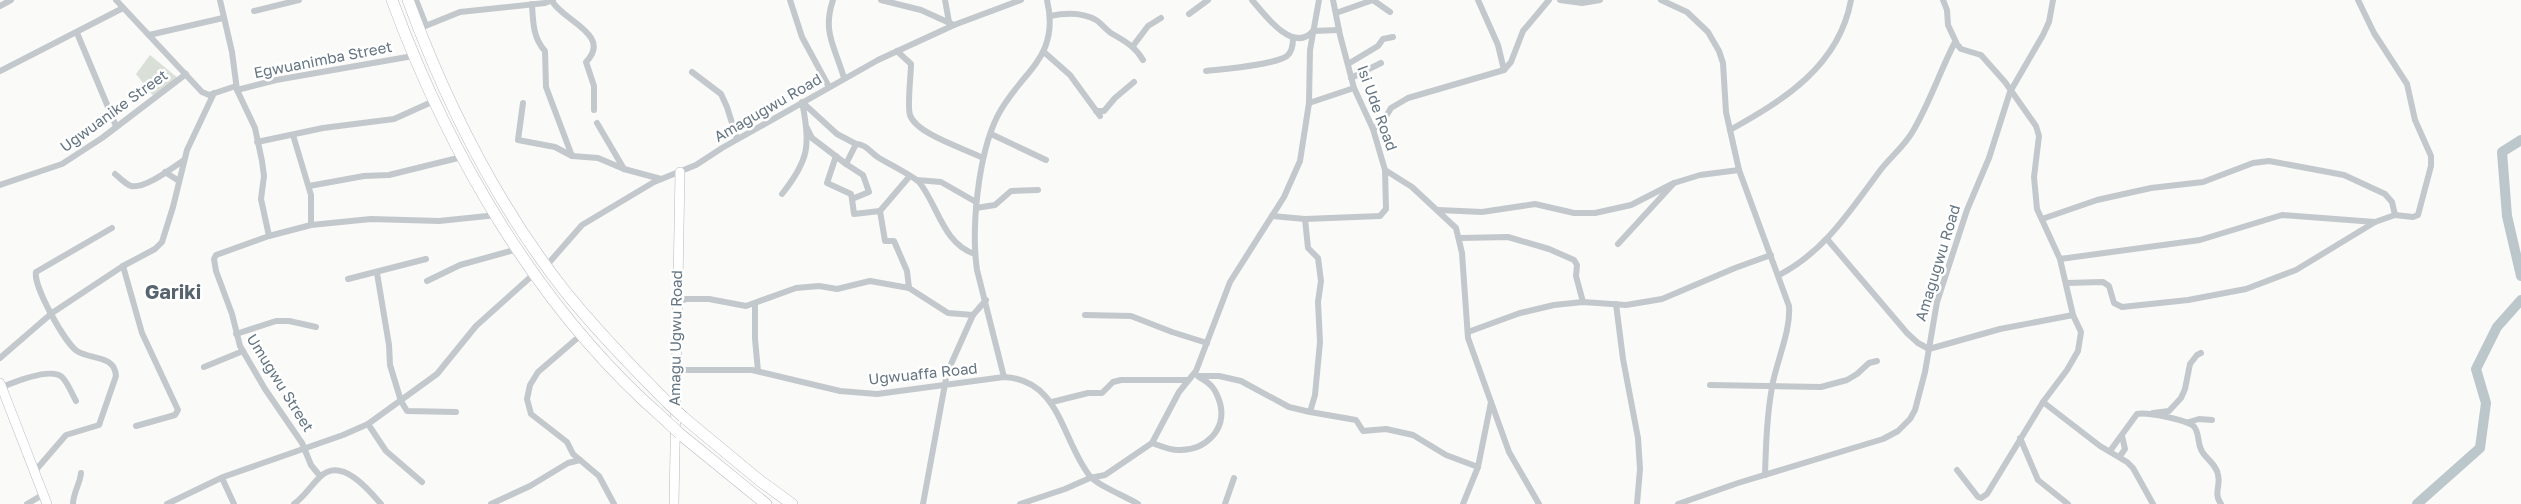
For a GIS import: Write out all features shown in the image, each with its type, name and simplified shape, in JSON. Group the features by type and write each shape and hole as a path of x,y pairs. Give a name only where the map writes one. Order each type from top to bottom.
{"highway":[{"path":"392,0 413,56 462,157 534,274 581,334 626,384 680,434 766,504"},
{"path":"408,0 422,27 454,113 500,195 547,266 594,325 683,418 730,457 792,504"}],"street":[{"path":"0,6 11,0"},
{"path":"116,0 206,94 214,93"},
{"path":"220,0 232,52 237,88 254,128 257,142 264,176 261,199 269,236"},
{"path":"254,11 299,0"},
{"path":"416,0 422,27 460,12 552,0 556,9 571,17 591,38 595,48 594,54 586,62 594,86 594,110"},
{"path":"790,0 802,37 829,87"},
{"path":"833,0 827,23 828,34 832,40 844,78"},
{"path":"881,0 921,10 951,24"},
{"path":"945,0 951,24"},
{"name":"Amagugwu Road","path":"547,266 582,225 661,179 696,165 844,78 951,24 1021,0"},
{"path":"1004,377 975,254 976,205 983,158 991,134 1002,109 1044,52 1048,41 1050,16 1047,0"},
{"path":"1189,14 1208,0"},
{"path":"1252,0 1271,21 1293,38 1301,39 1308,37 1313,31 1339,30"},
{"path":"1196,375 1230,282 1272,216 1300,161 1310,103 1310,50 1319,0"},
{"name":"Isi Ude Road","path":"1333,0 1354,88 1373,129 1385,170 1412,187 1454,224 1460,238"},
{"path":"1336,13 1373,0 1390,12"},
{"path":"1478,0 1498,45 1504,70"},
{"path":"1373,129 1382,123 1391,108 1408,98 1504,70 1511,62 1523,30 1549,0"},
{"path":"1560,0 1582,3 1600,0"},
{"path":"1661,0 1687,12 1708,32 1720,51 1723,63 1726,112 1739,170 1788,299 1790,313 1772,386 1768,421 1766,474"},
{"path":"1730,130 1780,101 1806,80 1812,71 1832,51 1851,0"},
{"path":"1943,0 1947,10 1948,25 1961,49 1981,55 2005,82 2010,92 2029,114 2038,130 2039,144 2034,177 2036,205 2060,259 2073,315 2081,332 2078,351 2020,438 1987,494 1984,504"},
{"name":"Amagugwu Road","path":"1678,504 1766,474 1874,442 1898,431 1910,419 1916,410 1937,302 1967,210 1989,158 2010,92 2043,35 2049,22 2053,0"},
{"path":"2066,283 2103,282 2109,286 2114,304 2122,307 2188,300 2240,291 2296,270 2375,222 2395,215 2413,217 2420,212 2432,162 2415,120 2407,84 2374,33 2358,0"},
{"path":"532,4 536,40 545,51 546,87 572,156"},
{"path":"0,72 123,8"},
{"path":"1050,16 1065,13 1088,16 1133,46 1143,60"},
{"path":"149,34 224,18"},
{"path":"1133,46 1148,26 1161,18"},
{"path":"77,33 116,126"},
{"path":"1348,64 1368,54 1383,39 1392,37"},
{"path":"1206,71 1272,61 1287,56 1292,48 1293,38"},
{"path":"1301,39 1310,50"},
{"path":"1779,275 1794,268 1827,239 1849,214 1883,167 1908,140 1934,93 1942,68 1956,42"},
{"path":"897,51 911,64 910,115 918,125 934,136 983,158"},
{"path":"1044,52 1070,75 1098,113 1104,111 1114,98 1134,82"},
{"name":"Egwuanimba Street","path":"214,93 413,56"},
{"path":"1351,78 1381,64"},
{"path":"692,72 721,94 738,139"},
{"name":"Ugwuanike Street","path":"0,185 53,169 89,147 186,74"},
{"path":"1310,103 1354,88"},
{"path":"0,358 52,313 123,266 151,251 162,242 192,136 214,93"},
{"path":"257,142 331,127 394,119 434,101"},
{"path":"782,194 798,174 803,163 806,125 802,102"},
{"path":"802,102 838,134 856,144 862,144 876,156 908,177 917,180 941,182 976,205 995,205 1012,190 1038,190"},
{"path":"523,103 518,140 555,147 572,156 598,158 624,170 661,179"},
{"path":"597,123 624,170"},
{"path":"806,125 812,138 863,175 869,192 852,199"},
{"path":"991,134 1046,160"},
{"path":"293,135 313,210 311,225"},
{"path":"846,164 856,144"},
{"path":"836,156 827,183 851,194 854,214 880,211 908,177"},
{"path":"308,186 364,176 389,174 462,157"},
{"path":"115,174 129,185 135,186 144,184 184,160"},
{"path":"2042,219 2097,200 2151,188 2203,182 2253,163 2269,161 2344,175 2385,194 2392,202 2395,215"},
{"path":"1272,216 1305,219 1375,217 1384,214 1386,209 1385,170"},
{"path":"1438,210 1482,212 1535,204 1574,213 1595,213 1631,205 1674,184 1700,176 1739,170"},
{"path":"166,172 179,181"},
{"name":"Amagu Ugwu Road","path":"674,504 680,172"},
{"path":"917,180 944,228 959,246 975,254"},
{"path":"1618,244 1674,184"},
{"path":"880,211 885,241 894,241 907,271 909,288"},
{"name":"Umugwu Street","path":"320,476 311,465 304,449 243,351 216,271 214,258 216,255 269,236 311,225 372,219 439,221 497,215"},
{"path":"2060,259 2200,240 2282,216 2375,222"},
{"path":"1305,219 1308,248 1318,258 1321,281 1318,302 1320,342 1315,395 1310,412"},
{"path":"35,471 66,435 99,425 116,376 116,367 109,361 87,357 73,348 52,313 38,284 36,272 112,228"},
{"path":"1538,504 1509,452 1468,332 1460,238 1508,237 1568,256 1576,263 1576,276 1583,302"},
{"path":"1827,239 1907,333 1918,343 1929,349 2000,329 2073,315"},
{"path":"427,281 460,265 518,249"},
{"path":"1468,332 1520,313 1554,305 1583,302 1626,305 1662,298 1771,255"},
{"path":"348,279 426,259"},
{"path":"123,266 140,327 178,410 175,415 136,426"},
{"path":"377,273 389,345 390,365 401,401 407,411 456,412"},
{"path":"170,503 222,478 368,424 437,374 480,322 534,274"},
{"path":"677,303 686,299 709,299 746,306 803,286 837,289 870,281 909,288 948,314 973,315"},
{"path":"923,504 949,367 973,315 986,300"},
{"path":"755,304 754,340 758,371"},
{"path":"1616,304 1622,359 1638,438 1640,469 1637,504"},
{"path":"1085,315 1131,316 1207,343"},
{"path":"236,334 276,321 289,321 316,327"},
{"path":"581,334 538,372 530,385 527,399 531,414 567,442 572,452 599,476 614,504"},
{"path":"204,368 243,351"},
{"path":"2110,451 2137,414 2169,411 2181,398 2190,374 2190,364 2201,353"},
{"path":"1710,385 1821,386 1839,382 1857,374 1872,362 1877,361"},
{"name":"Ugwuaffa Road","path":"676,370 758,371 848,392 877,394 1004,377 1024,380 1038,389 1052,402 1067,437 1090,478"},
{"path":"48,504 1,385 34,376 58,375 64,379 76,401"},
{"path":"1152,443 1166,448 1186,450 1205,443 1217,432 1221,417 1217,395 1212,385 1196,375"},
{"path":"1020,504 1065,489 1090,478 1105,475 1152,443 1179,392 1188,380 1196,375 1219,376 1241,381 1289,407 1356,420 1363,431 1386,429 1413,435 1446,455 1478,467"},
{"path":"1052,402 1088,393 1102,393 1113,382 1121,380 1188,380"},
{"path":"1463,504 1474,483 1491,400"},
{"path":"2043,402 2100,446 2120,456 2133,468 2153,504"},
{"path":"2152,414 2189,422 2199,419 2212,420"},
{"path":"2189,422 2196,429 2200,449 2218,472 2216,496 2221,504"},
{"path":"368,424 386,450 422,482"},
{"path":"2120,456 2125,449 2122,436"},
{"path":"2020,438 2038,480 2068,504"},
{"path":"568,463 572,452"},
{"path":"491,504 530,486 568,463 580,460"},
{"path":"1957,470 1978,497 1981,498 1987,494"},
{"path":"294,504 320,476 334,471 349,474 381,504"},
{"path":"73,504 74,496 80,484 81,472"},
{"path":"222,478 234,504"},
{"path":"1090,478 1138,504"},
{"path":"1225,504 1234,478"},
{"path":"27,504 44,494"},
{"path":"303,495 307,504"}],"shaded area":[{"path":"150,55 179,79 155,98 136,74"}],"waterway":[{"path":"2521,140 2502,152 2507,216 2521,276"},
{"path":"2417,504 2480,448 2486,403 2476,369 2497,327 2521,300"}],"district":[{"name":"Gariki","path":"173,292"}]}
